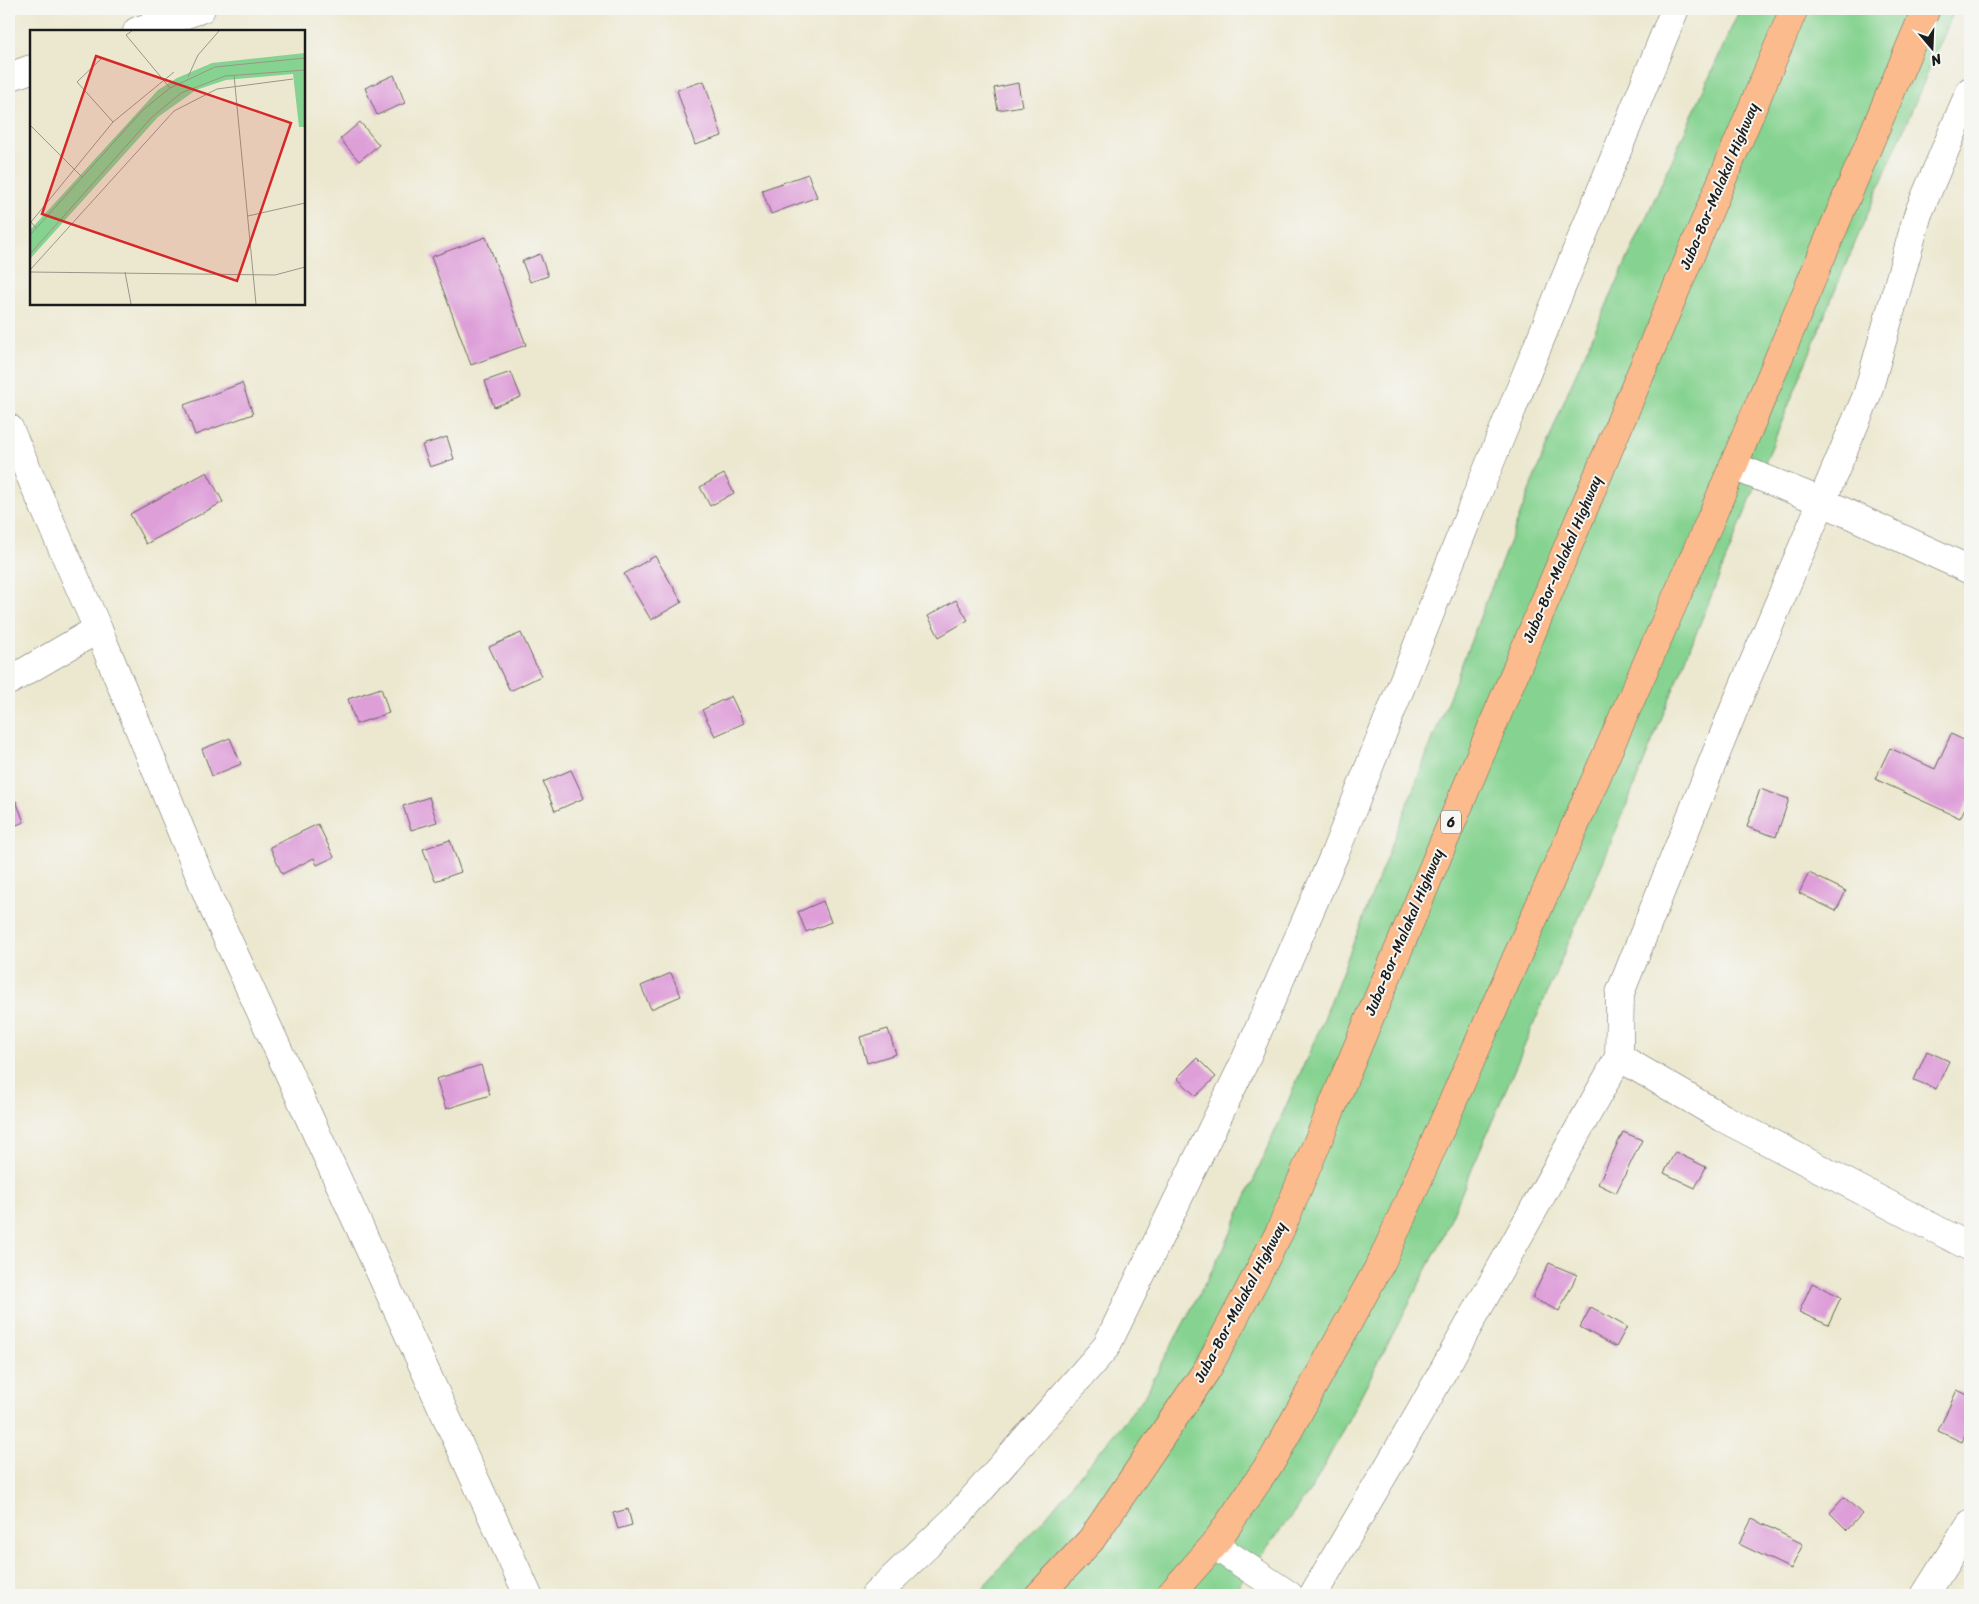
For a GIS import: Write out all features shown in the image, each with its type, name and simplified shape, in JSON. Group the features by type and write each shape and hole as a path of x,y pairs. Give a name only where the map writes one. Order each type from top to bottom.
{"highway":[{"name":"Juba-Bor-Malakal Highway","path":"1039,1595 1092,1540 1208,1368 1280,1231 1794,9"},
{"path":"1170,1595 1214,1545 1273,1458 1382,1261 1733,466 1926,9"}],"street":[{"path":"140,30 201,9"},
{"path":"875,1595 955,1519 1106,1347 1244,1064 1335,853 1675,9"},
{"path":"9,77 30,69"},
{"path":"1313,1595 1419,1414 1619,1057 1620,993 1736,704 1867,395 1918,214 1970,92"},
{"path":"9,428 98,629 210,901 528,1595"},
{"path":"1733,466 1823,502 1970,570"},
{"path":"9,681 98,629"},
{"path":"1619,1057 1723,1118 1970,1247"},
{"path":"1925,1595 1970,1524"},
{"path":"1214,1545 1289,1595"}],"green space":[{"path":"1740,9 1955,9 1843,271 1611,843 1439,1246 1313,1487 1231,1595 976,1595 1048,1514 1144,1397 1226,1244 1325,1016 1568,391"}],"building":[{"path":"394,75 405,103 377,115 365,88"},
{"path":"704,81 722,136 695,145 677,90"},
{"path":"1018,83 1022,106 998,110 994,88"},
{"path":"360,122 379,145 359,161 340,139"},
{"path":"808,174 817,197 771,214 762,190"},
{"path":"486,237 526,345 471,365 431,257"},
{"path":"540,254 548,276 530,282 522,261"},
{"path":"511,372 521,397 494,407 485,381"},
{"path":"242,383 253,414 195,435 184,405"},
{"path":"447,437 454,459 430,467 422,445"},
{"path":"207,472 223,502 146,544 130,514"},
{"path":"724,474 734,493 710,506 700,487"},
{"path":"655,556 682,602 651,620 624,574"},
{"path":"956,600 968,620 939,637 928,616"},
{"path":"521,633 541,676 510,691 489,647"},
{"path":"381,688 389,713 356,724 348,699"},
{"path":"731,696 744,723 715,736 702,710"},
{"path":"1951,734 1970,743 1970,798 1960,818 1875,779 1890,748 1935,769"},
{"path":"230,738 241,764 212,776 202,749"},
{"path":"571,770 584,798 555,811 543,782"},
{"path":"1760,789 1789,799 1776,837 1747,827"},
{"path":"429,797 437,822 411,830 403,806"},
{"path":"16,801 24,822 9,828 9,804"},
{"path":"318,824 334,857 317,865 314,858 282,874 270,847"},
{"path":"450,840 461,872 435,881 423,849"},
{"path":"1809,873 1846,891 1836,911 1799,893"},
{"path":"823,901 831,922 806,932 798,912"},
{"path":"671,973 681,996 651,1009 641,986"},
{"path":"888,1029 896,1054 867,1063 860,1037"},
{"path":"1927,1051 1949,1061 1936,1089 1914,1080"},
{"path":"1197,1058 1216,1077 1196,1096 1177,1078"},
{"path":"481,1065 490,1095 446,1109 436,1079"},
{"path":"1623,1132 1642,1140 1616,1193 1598,1184"},
{"path":"1675,1152 1706,1167 1695,1188 1664,1173"},
{"path":"1549,1263 1577,1275 1559,1311 1532,1298"},
{"path":"1812,1283 1841,1297 1828,1325 1799,1312"},
{"path":"1591,1307 1627,1327 1616,1347 1580,1327"},
{"path":"1957,1390 1970,1396 1970,1425 1962,1442 1938,1431"},
{"path":"1844,1497 1862,1514 1847,1530 1830,1513"},
{"path":"628,1509 632,1525 618,1529 613,1513"},
{"path":"1752,1519 1803,1544 1791,1569 1739,1544"}]}
